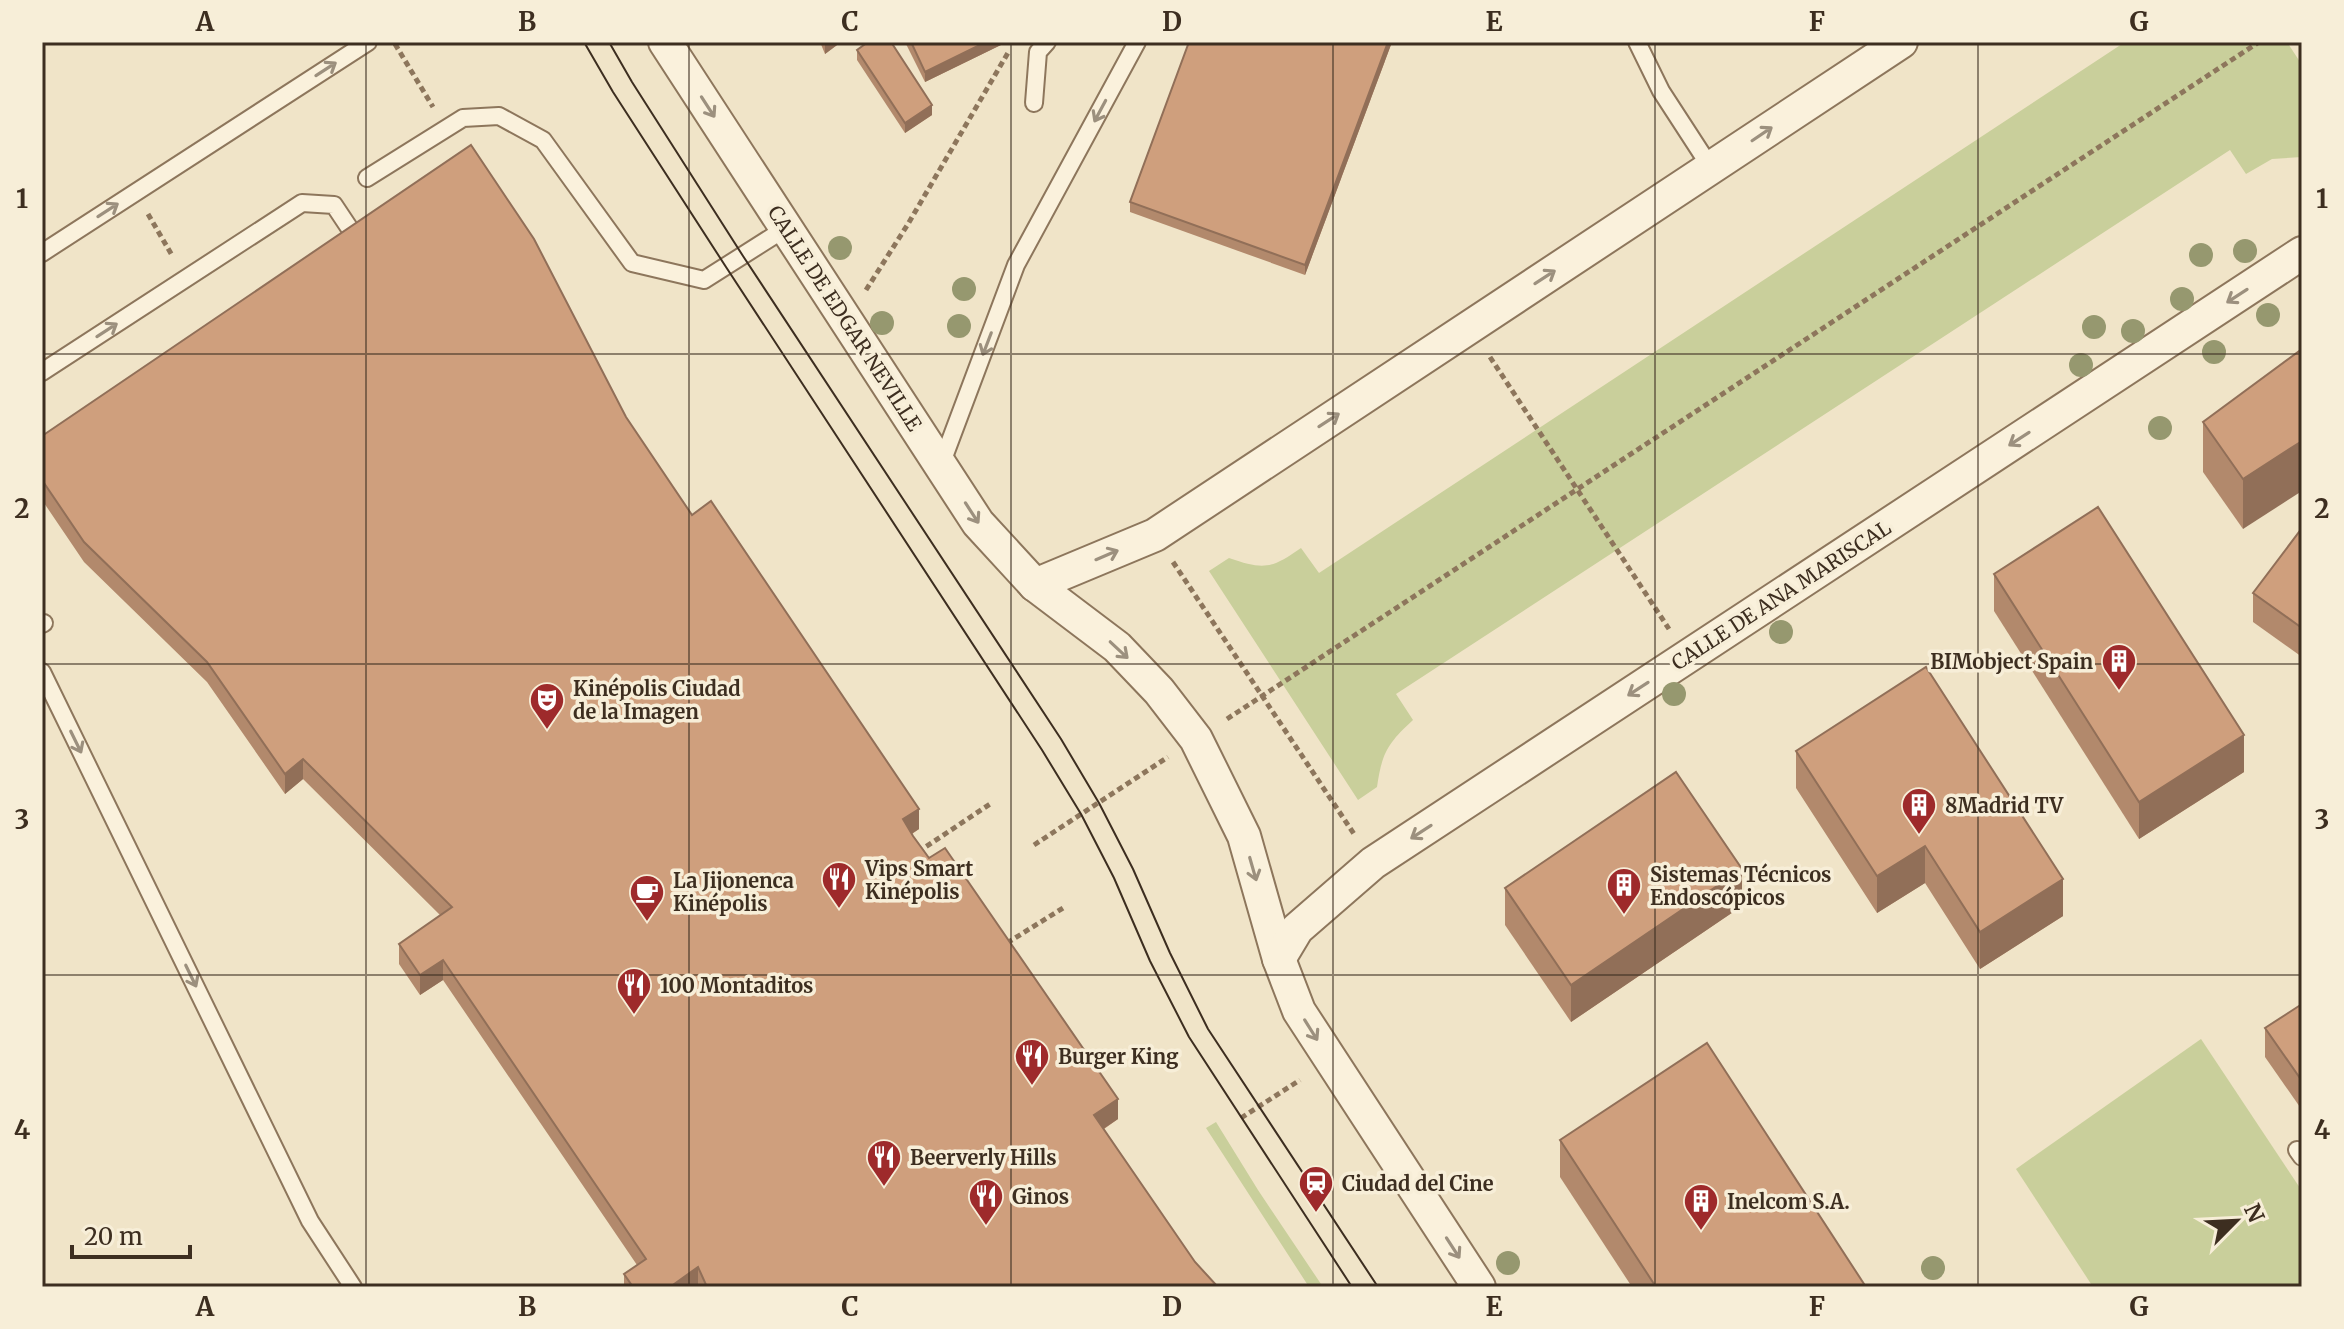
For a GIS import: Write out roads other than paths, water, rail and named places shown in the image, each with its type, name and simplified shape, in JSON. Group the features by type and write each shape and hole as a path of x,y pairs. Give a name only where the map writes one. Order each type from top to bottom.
{"street":[{"path":"1035,585 1155,535 1901,42"},
{"name":"CALLE DE EDGAR NEVILLE","path":"674,49 978,523 1035,585 1117,647 1159,691 1196,739 1244,836 1279,959 1299,1011 1479,1287"},
{"name":"CALLE DE ANA MARISCAL","path":"1279,959 1297,929 1373,863 2302,253"}],"lane":[{"path":"42,253 368,42"},
{"path":"1034,103 1038,52 1047,42"},
{"path":"941,465 1016,265 1137,42"},
{"path":"1637,42 1661,91 1711,168"},
{"path":"367,178 463,118 499,116 543,140 632,263 704,280 786,228"},
{"path":"42,372 302,203 334,205 358,241"},
{"path":"42,672 310,1221 353,1287"}],"tram line":[{"path":"584,42 726,267 1042,750 1081,814 1114,878 1150,961 1189,1037 1352,1287"},
{"path":"609,42 743,256 1061,739 1133,869 1208,1029 1378,1287"}],"place":[{"name":"BIMobject Spain","path":"2119,692"},
{"name":"Kinépolis Ciudad de la Imagen","path":"547,731"},
{"name":"8Madrid TV","path":"1919,836"},
{"name":"Vips Smart Kinépolis","path":"839,910"},
{"name":"Sistemas Técnicos Endoscópicos","path":"1624,916"},
{"name":"La Jijonenca Kinépolis","path":"647,923"},
{"name":"100 Montaditos","path":"634,1016"},
{"name":"Burger King","path":"1032,1087"},
{"name":"Beerverly Hills","path":"884,1188"},
{"name":"Ciudad del Cine","path":"1316,1214"},
{"name":"Ginos","path":"986,1227"},
{"name":"Inelcom S.A.","path":"1701,1232"}]}
